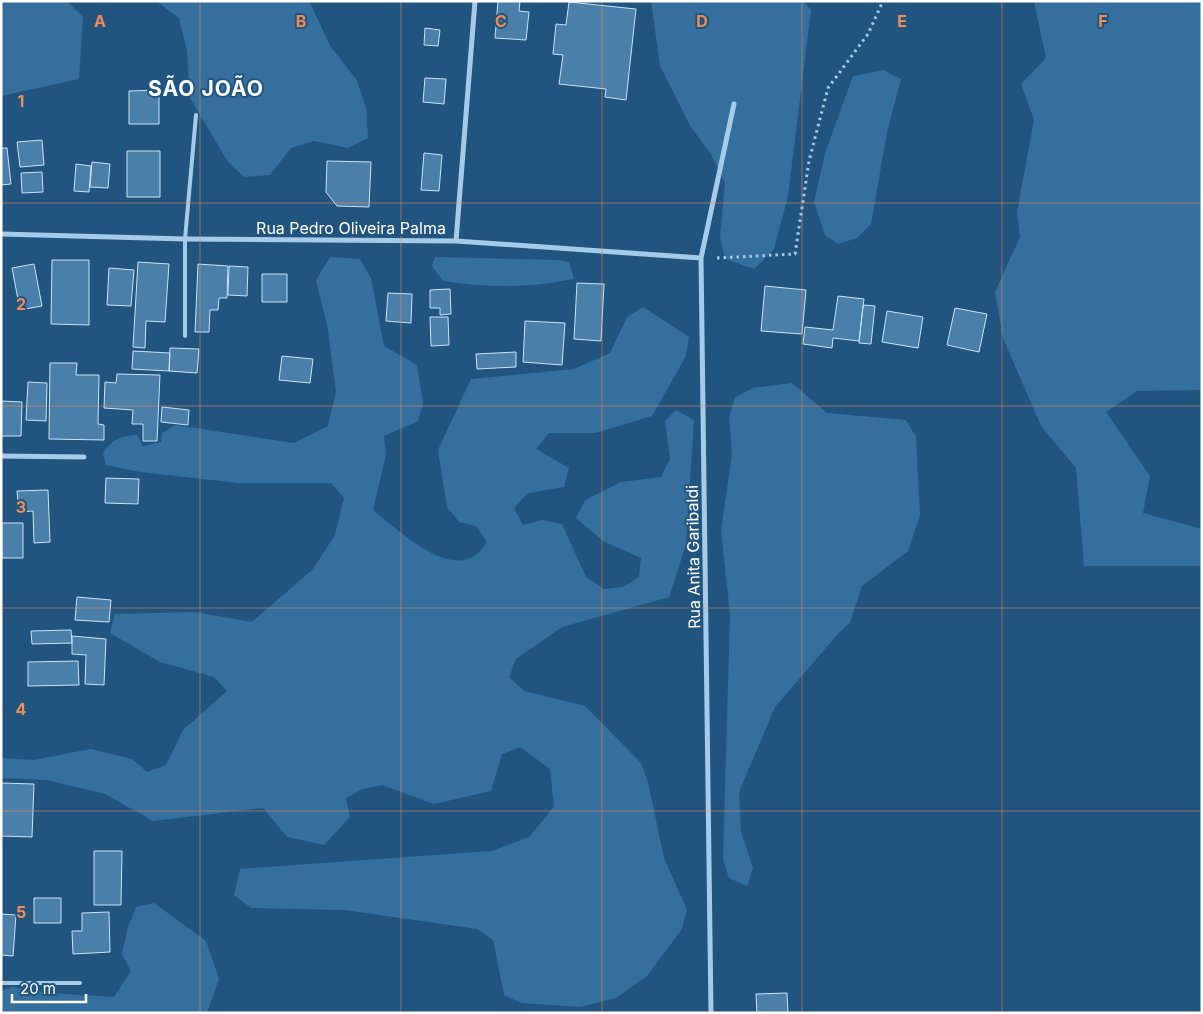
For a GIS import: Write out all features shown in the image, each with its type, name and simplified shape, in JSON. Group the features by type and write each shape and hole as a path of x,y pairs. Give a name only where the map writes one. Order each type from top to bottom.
{"street":[{"path":"456,241 475,1"},
{"name":"Rua Anita Garibaldi","path":"712,1013 701,258 734,104"},
{"name":"Rua Pedro Oliveira Palma","path":"1,234 185,240 456,241 701,258"},
{"path":"1,456 84,457"}],"lane":[{"path":"185,336 185,240 196,115"},
{"path":"1,983 80,983"}],"path":[{"path":"701,258 795,254 809,161 828,88 868,34 883,1"}],"shaded area":[{"path":"1,1 67,1 83,17 79,79 1,96"},
{"path":"156,1 309,1 331,47 356,79 366,107 368,138 348,148 314,141 291,148 270,175 244,177 228,162 190,98 187,51 179,18"},
{"path":"651,1 803,1 811,10 788,196 774,249 754,269 725,259 720,237 725,183 712,156 691,127 660,66"},
{"path":"1034,1 1202,1 1202,390 1137,391 1106,412 1150,476 1143,513 1202,529 1202,566 1084,566 1076,468 1041,426 1003,338 995,292 1020,237 1017,212 1034,120 1021,84 1046,58"},
{"path":"883,70 901,79 887,132 871,224 857,238 838,244 825,235 814,202 825,153 853,76"},
{"path":"330,257 360,259 371,278 384,346 417,365 423,403 418,421 384,436 386,455 373,510 421,547 435,555 449,559 462,560 474,556 487,542 476,526 459,522 447,507 438,450 471,379 574,369 610,353 627,317 643,307 689,337 686,356 652,416 595,433 549,433 536,449 569,468 564,487 528,493 514,508 523,525 542,520 562,524 586,577 604,589 623,587 639,577 641,558 603,541 576,518 585,500 621,482 661,477 670,459 665,421 676,410 694,420 686,544 669,597 562,627 516,659 509,677 524,691 585,706 641,763 648,782 664,858 687,910 682,929 647,976 616,998 580,1007 521,1003 504,995 493,940 477,929 344,910 251,908 234,895 240,869 492,851 529,837 554,807 550,769 520,747 502,754 491,791 434,804 382,785 363,789 346,798 350,817 324,845 287,837 263,808 153,821 105,794 47,780 1,778 1,758 33,760 91,749 132,759 147,772 166,765 183,730 227,691 214,677 160,662 110,633 115,614 195,612 252,622 313,569 335,535 344,498 331,483 238,483 140,472 106,465 103,454 109,445 117,439 126,436 137,435 143,446 161,442 162,433 175,425 294,443 328,426 336,392 328,330 316,280"},
{"path":"435,257 557,260 569,262 574,279 509,286 443,281 432,266"},
{"path":"792,383 827,413 906,420 916,437 920,515 908,551 862,586 850,622 775,707 739,792 741,832 753,868 747,886 729,878 723,859 730,614 721,530 732,454 729,417 735,397 753,388"},
{"path":"154,903 206,941 219,979 207,1013 1,1013 1,991 12,987 50,993 114,997 131,971 122,954 128,927 136,907"}],"building":[{"path":"498,1 520,1 519,11 529,12 526,40 495,38"},
{"path":"569,2 636,9 626,100 605,97 606,89 559,84 563,55 553,54 556,24 566,25"},
{"path":"425,28 440,30 438,46 424,45"},
{"path":"425,78 446,79 444,104 423,102"},
{"path":"159,90 159,124 129,124 129,91"},
{"path":"42,140 44,165 20,167 17,142"},
{"path":"1,148 7,148 11,184 1,185"},
{"path":"127,151 160,151 160,197 127,197"},
{"path":"424,153 442,155 439,191 421,190"},
{"path":"327,161 371,162 369,207 337,206 326,192"},
{"path":"92,162 110,164 108,188 90,187"},
{"path":"76,164 91,166 89,192 74,191"},
{"path":"42,172 43,192 22,193 21,173"},
{"path":"52,260 89,260 89,325 51,324"},
{"path":"138,262 169,264 165,322 146,321 145,348 133,347"},
{"path":"34,264 42,306 20,310 12,268"},
{"path":"198,264 228,266 227,298 219,298 218,310 210,310 209,332 195,332"},
{"path":"229,266 248,267 247,296 228,295"},
{"path":"109,268 134,270 131,306 107,305"},
{"path":"262,274 287,274 287,302 262,302"},
{"path":"577,283 604,284 601,341 574,339"},
{"path":"765,286 806,290 802,334 761,331"},
{"path":"450,289 451,314 440,315 440,308 430,308 430,290"},
{"path":"388,293 412,294 411,323 386,321"},
{"path":"838,296 864,299 859,341 833,338 832,348 803,344 805,327 833,330"},
{"path":"863,305 875,306 871,344 859,343"},
{"path":"955,308 987,314 979,352 947,345"},
{"path":"887,311 923,317 918,348 882,342"},
{"path":"430,317 448,317 449,345 431,346"},
{"path":"525,321 565,323 562,365 523,362"},
{"path":"170,348 199,349 197,373 169,371"},
{"path":"133,351 170,353 169,371 132,369"},
{"path":"516,352 516,367 477,369 476,354"},
{"path":"282,356 313,359 310,383 279,380"},
{"path":"50,363 77,363 76,375 99,375 98,424 104,425 104,440 49,439"},
{"path":"117,374 160,375 157,441 143,441 143,424 132,424 133,410 104,408 105,382 116,383"},
{"path":"28,382 47,383 46,421 26,420"},
{"path":"1,401 22,402 21,436 1,436"},
{"path":"162,407 189,410 188,425 161,422"},
{"path":"106,478 139,479 138,504 105,503"},
{"path":"48,490 50,542 34,543 33,511 19,512 17,491"},
{"path":"2,523 23,523 23,558 2,558"},
{"path":"77,597 111,600 109,622 75,620"},
{"path":"71,630 72,643 32,644 31,631"},
{"path":"72,636 106,639 104,685 85,684 86,655 72,654"},
{"path":"78,661 79,685 28,686 28,662"},
{"path":"1,783 34,784 32,837 1,836"},
{"path":"94,851 122,851 121,905 94,905"},
{"path":"34,898 61,898 61,923 34,923"},
{"path":"109,912 110,952 73,954 72,931 82,931 82,913"},
{"path":"1,914 16,915 13,956 1,955"},
{"path":"787,993 788,1013 757,1013 756,994"}],"district":[{"name":"SÃO JOÃO","path":"206,88"}]}
